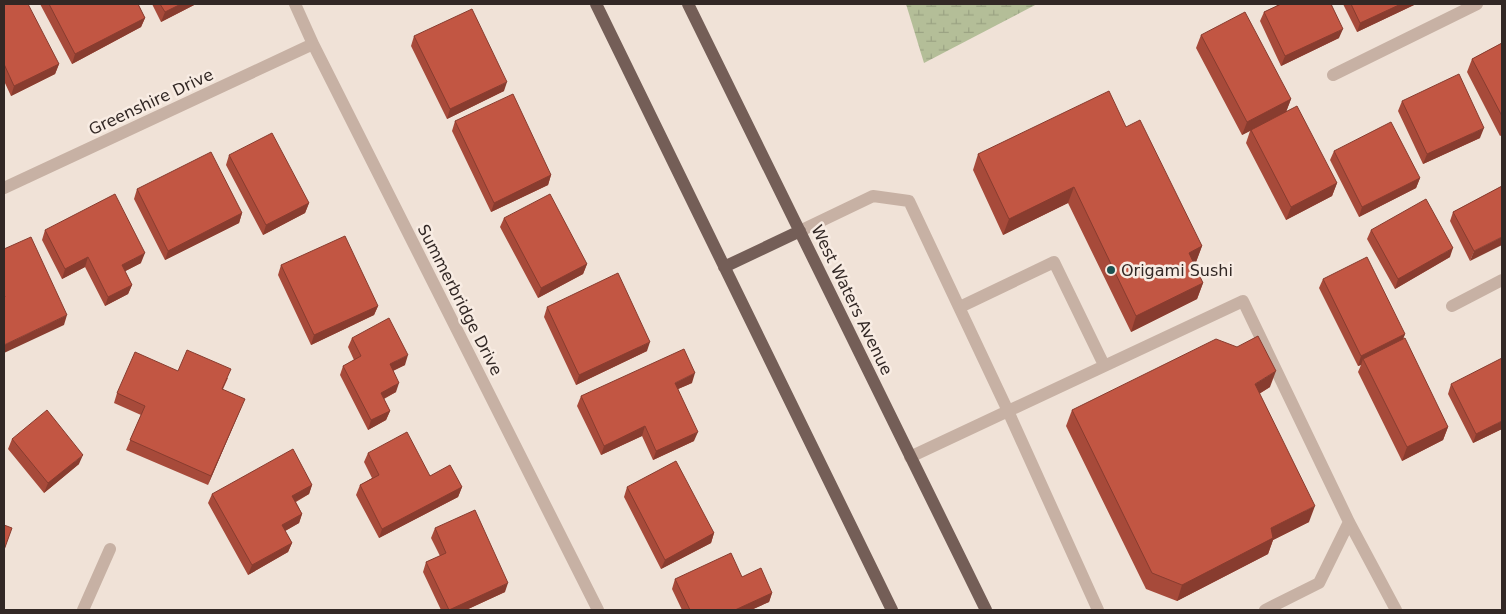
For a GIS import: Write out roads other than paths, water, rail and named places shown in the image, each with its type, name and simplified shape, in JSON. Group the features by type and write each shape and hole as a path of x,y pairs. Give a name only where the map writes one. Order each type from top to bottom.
{"main road":[{"path":"596,4 892,610"},
{"name":"West Waters Avenue","path":"688,4 986,610"},
{"path":"724,267 800,231"}],"street":[{"name":"Summerbridge Drive","path":"295,4 313,44 598,610"},
{"path":"1333,75 1477,4"},
{"name":"Greenshire Drive","path":"4,188 313,44"},
{"path":"800,231 872,196 909,201 960,307 1098,610"},
{"path":"960,307 1054,262 1104,365"},
{"path":"1452,306 1502,280"},
{"path":"910,457 1243,301 1349,522 1396,610"},
{"path":"1265,610 1319,583 1349,522"},
{"path":"83,610 110,549"}],"place":[{"name":"Origami Sushi","path":"1111,270"}]}
